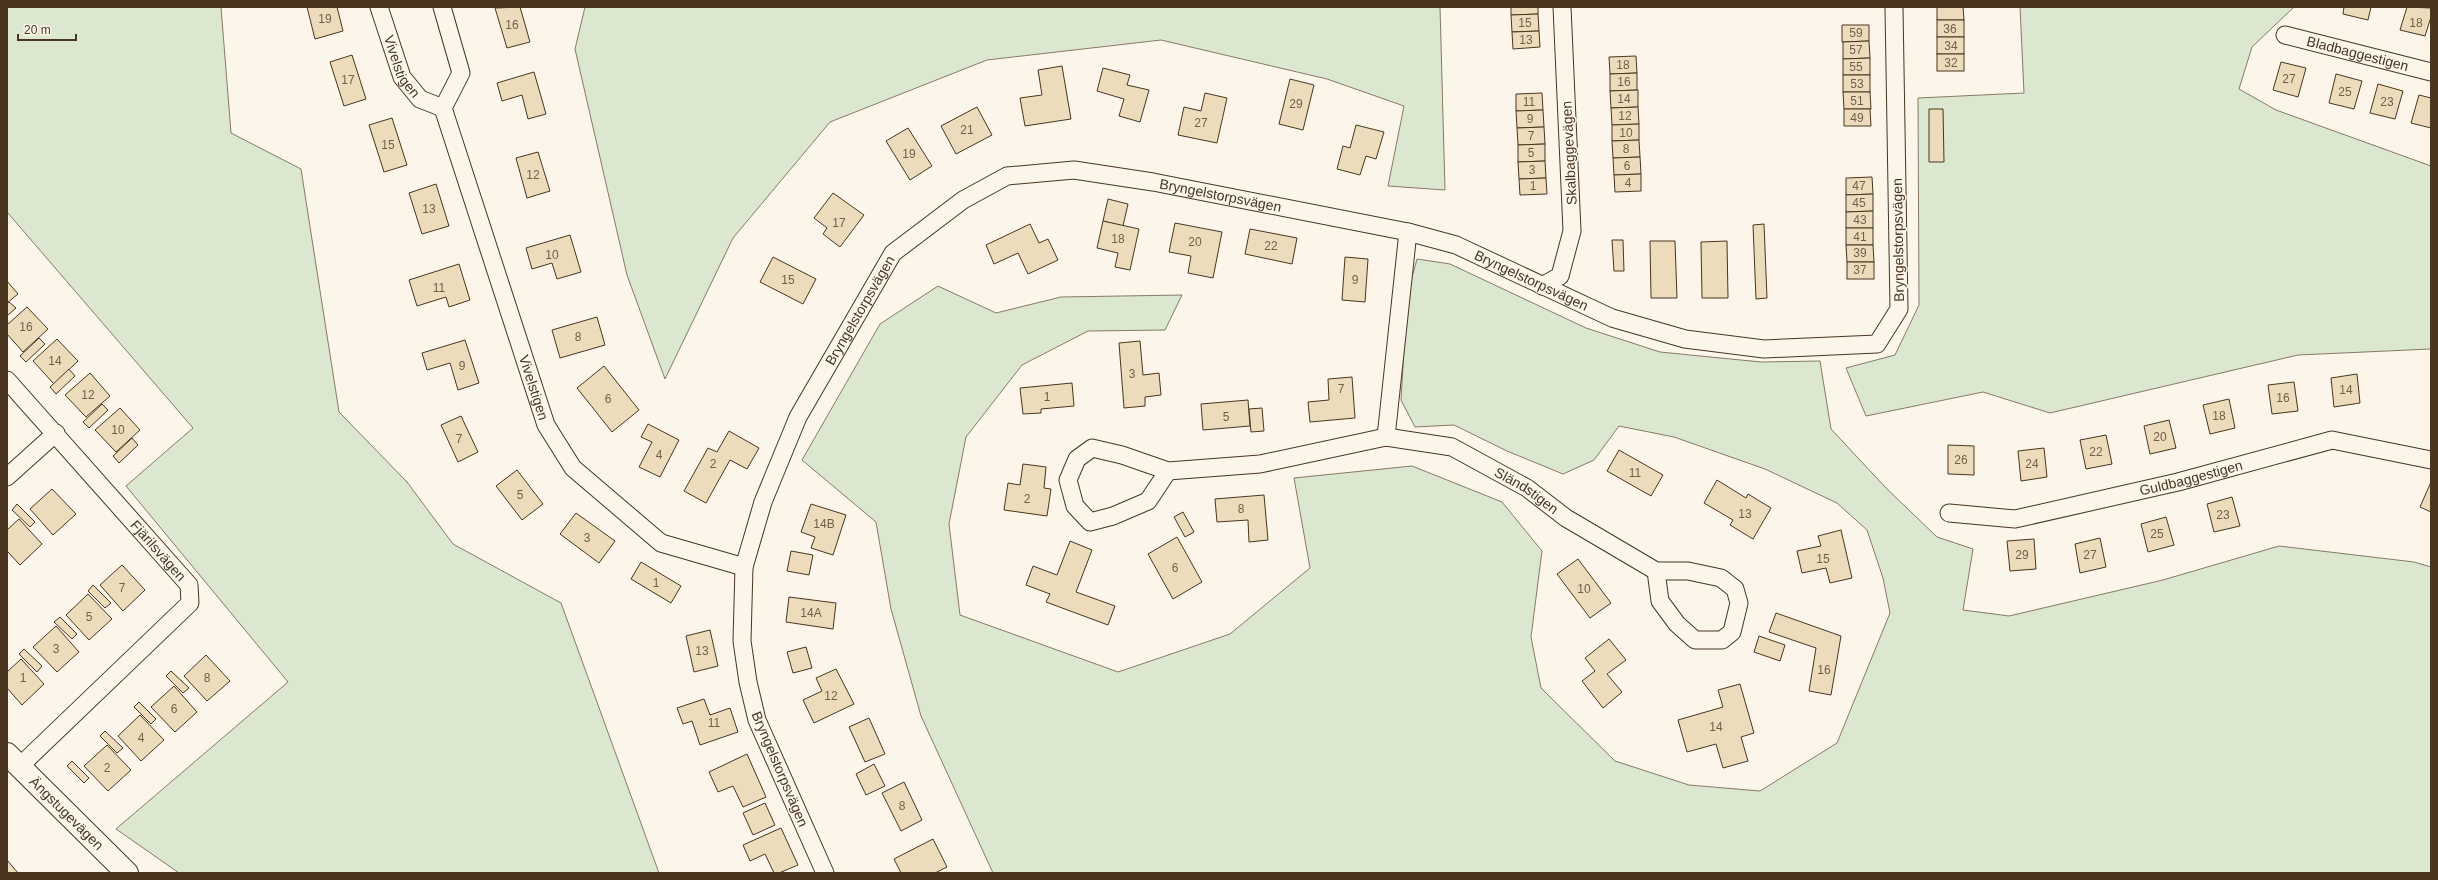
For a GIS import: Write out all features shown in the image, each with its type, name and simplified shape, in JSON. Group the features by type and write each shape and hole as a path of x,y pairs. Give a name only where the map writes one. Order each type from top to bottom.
{"street":[{"name":"Vivelstigen","path":"379,7 402,77 420,99 443,108 546,425 573,468 661,543 744,567"},
{"path":"442,7 461,73 443,108"},
{"name":"Skalbaggevägen","path":"1542,286 1560,276 1572,231 1562,7"},
{"name":"Bryngelstorpsvägen","path":"824,873 757,720 748,682 742,641 744,567 763,502 798,417 893,253 963,200 1007,176 1074,170 1153,182 1408,232 1456,246 1612,318 1685,339 1764,349 1876,344 1899,308 1894,7"},
{"name":"Bladbaggestigen","path":"2285,34 2431,72"},
{"path":"1386,438 1408,232"},
{"name":"Fjärilsvägen","path":"7,380 56,433 189,584 190,603 13,760"},
{"path":"7,477 56,433"},
{"name":"Sländstigen","path":"1168,471 1148,501 1113,516 1090,522 1076,506 1068,480 1077,458 1092,448 1122,455 1168,471 1260,464 1386,438 1452,447 1527,488 1566,518 1656,571"},
{"name":"Guldbaggestigen","path":"1949,513 2015,519 2178,482 2332,440 2431,460"},
{"path":"1656,571 1688,571 1721,578 1735,589 1739,603 1732,632 1722,640 1695,640 1677,624 1660,601 1656,571"},
{"name":"Ängstugevägen","path":"13,760 127,873"}],"green space":[{"path":"7,7 221,7 231,133 301,169 339,412 407,482 453,544 561,603 659,873 179,873 116,829 288,682 126,486 193,428 7,212"},
{"path":"585,7 1440,7 1445,190 1388,186 1404,106 1327,79 1161,40 987,60 830,122 733,238 665,379 627,275 575,49"},
{"path":"2020,7 2294,7 2252,47 2239,89 2276,110 2431,166 2431,349 2298,355 2050,413 1983,392 1866,416 1846,368 1895,355 1919,305 1918,98 2024,93"},
{"path":"1417,259 1450,264 1586,328 1660,352 1761,362 1820,361 1831,429 1886,488 1937,537 1973,549 1963,610 2009,616 2163,580 2279,546 2414,562 2431,567 2431,873 993,873 921,716 891,609 876,522 802,460 880,324 938,286 996,313 1061,297 1182,295 1165,330 1088,331 1022,365 966,437 949,524 960,615 1118,672 1230,634 1310,568 1294,478 1412,466 1502,502 1542,551 1531,637 1541,688 1615,761 1689,785 1760,791 1837,743 1890,613 1883,578 1867,530 1837,503 1765,469 1674,437 1619,426 1594,460 1563,474 1507,451 1454,425 1415,427 1401,400 1407,295"}],"building":[{"path":"307,7 337,7 343,31 315,39"},
{"path":"520,7 530,42 507,48 495,8"},
{"path":"1511,7 1538,7 1538,14 1511,15"},
{"path":"1937,7 1963,7 1964,20 1937,20"},
{"path":"2344,7 2371,7 2368,20 2343,14"},
{"path":"2407,7 2431,8 2431,17 2425,36 2400,30"},
{"path":"1538,14 1539,31 1512,32 1511,15"},
{"path":"1937,20 1964,20 1964,37 1937,37"},
{"path":"1842,25 1869,25 1869,41 1842,42"},
{"path":"1539,31 1540,47 1513,49 1512,32"},
{"path":"1937,37 1964,37 1964,54 1937,54"},
{"path":"1869,41 1870,58 1843,59 1843,42"},
{"path":"1937,54 1964,54 1964,71 1937,71"},
{"path":"352,55 366,99 344,106 330,62"},
{"path":"1636,56 1637,73 1610,74 1609,57"},
{"path":"1870,58 1870,75 1843,75 1843,59"},
{"path":"2281,62 2306,68 2298,97 2273,90"},
{"path":"1062,66 1071,119 1025,126 1020,98 1042,95 1038,70"},
{"path":"1103,68 1130,75 1127,85 1149,90 1140,122 1119,116 1124,99 1097,91"},
{"path":"534,72 546,114 528,119 522,95 502,101 497,83"},
{"path":"1637,73 1637,90 1610,91 1610,74"},
{"path":"2336,74 2362,81 2354,109 2329,103"},
{"path":"1843,75 1870,75 1870,92 1843,92"},
{"path":"1290,79 1314,85 1303,130 1279,124"},
{"path":"2378,84 2403,91 2395,119 2370,113"},
{"path":"1638,90 1638,107 1611,108 1610,91"},
{"path":"1843,92 1870,92 1871,109 1844,109"},
{"path":"1205,93 1227,98 1217,143 1178,135 1184,107 1201,111"},
{"path":"1542,93 1543,110 1516,111 1516,94"},
{"path":"2419,95 2431,98 2431,128 2411,123"},
{"path":"977,107 992,135 956,154 941,126"},
{"path":"1638,107 1639,124 1612,125 1611,108"},
{"path":"1844,109 1870,109 1871,126 1844,126"},
{"path":"1929,109 1943,109 1944,162 1929,162"},
{"path":"1543,110 1544,127 1517,128 1516,111"},
{"path":"392,118 407,165 384,172 369,125"},
{"path":"1639,124 1639,140 1612,141 1612,125"},
{"path":"1356,125 1384,132 1376,159 1366,156 1360,175 1337,169 1343,146 1350,148"},
{"path":"1544,127 1545,144 1518,145 1517,128"},
{"path":"908,128 932,166 910,180 886,141"},
{"path":"1639,140 1640,157 1613,158 1612,141"},
{"path":"1545,144 1545,161 1518,162 1518,145"},
{"path":"538,152 550,191 527,198 516,158"},
{"path":"1640,157 1641,174 1614,175 1613,158"},
{"path":"1545,161 1546,178 1519,179 1518,162"},
{"path":"1641,174 1641,191 1615,192 1614,175"},
{"path":"1872,177 1873,194 1846,195 1846,178"},
{"path":"1546,178 1547,194 1520,195 1519,179"},
{"path":"436,184 449,226 422,234 409,193"},
{"path":"833,193 864,215 840,247 823,234 827,228 814,218"},
{"path":"1873,194 1873,211 1846,212 1846,195"},
{"path":"1108,199 1128,204 1123,226 1103,221"},
{"path":"1873,211 1873,228 1846,228 1846,212"},
{"path":"1103,221 1139,229 1130,270 1115,267 1118,253 1097,248"},
{"path":"1175,223 1222,232 1213,278 1188,273 1191,256 1169,252"},
{"path":"1030,224 1039,243 1048,239 1058,260 1028,274 1018,253 994,264 986,245"},
{"path":"1764,224 1767,298 1756,299 1753,225"},
{"path":"1846,228 1873,228 1873,245 1846,245"},
{"path":"1250,229 1297,238 1292,264 1245,254"},
{"path":"570,235 581,272 557,279 552,263 532,269 526,248"},
{"path":"1612,240 1623,240 1624,271 1614,271"},
{"path":"1650,241 1675,241 1677,298 1651,298"},
{"path":"1727,241 1728,298 1702,298 1701,242"},
{"path":"1846,245 1873,245 1874,262 1847,262"},
{"path":"773,257 816,279 803,304 760,282"},
{"path":"1345,257 1368,259 1365,302 1342,300"},
{"path":"1847,262 1874,262 1874,279 1847,279"},
{"path":"459,264 470,300 449,307 446,297 417,306 409,280"},
{"path":"7,281 18,294 7,303"},
{"path":"9,302 16,308 7,316 7,304"},
{"path":"27,307 48,329 23,352 7,334 7,325"},
{"path":"597,317 605,345 560,358 552,330"},
{"path":"39,338 45,344 26,362 20,356"},
{"path":"57,339 78,361 54,384 33,361"},
{"path":"465,340 479,383 458,390 450,363 427,370 422,353"},
{"path":"1140,341 1143,375 1159,373 1161,395 1145,397 1145,406 1124,408 1119,343"},
{"path":"604,366 639,410 612,432 577,388"},
{"path":"69,369 75,376 56,394 50,387"},
{"path":"90,373 110,396 86,417 65,395"},
{"path":"2357,374 2360,403 2334,407 2331,378"},
{"path":"1352,377 1355,418 1310,422 1308,402 1329,400 1328,379"},
{"path":"2294,382 2298,411 2272,414 2268,385"},
{"path":"1072,383 1074,406 1041,409 1041,413 1023,414 1020,388"},
{"path":"2229,399 2235,428 2210,434 2203,405"},
{"path":"1248,400 1250,426 1203,430 1201,404"},
{"path":"102,404 108,410 89,428 83,422"},
{"path":"120,408 140,430 116,452 95,430"},
{"path":"1262,408 1264,431 1251,432 1249,409"},
{"path":"461,416 478,452 458,462 441,425"},
{"path":"2169,420 2176,448 2150,454 2144,426"},
{"path":"648,424 679,440 660,477 639,467 652,442 641,437"},
{"path":"729,431 759,448 747,469 730,460 706,503 684,491 708,448 717,452"},
{"path":"2106,435 2112,464 2086,469 2080,440"},
{"path":"132,438 138,445 119,463 113,456"},
{"path":"1948,445 1974,446 1974,475 1948,474"},
{"path":"2044,448 2047,477 2021,481 2018,451"},
{"path":"1619,450 1663,475 1651,496 1607,471"},
{"path":"1023,464 1046,467 1044,488 1051,489 1047,516 1004,510 1008,483 1020,485"},
{"path":"517,470 543,504 522,520 496,486"},
{"path":"1717,480 1746,498 1748,494 1771,508 1753,539 1730,525 1733,520 1704,503"},
{"path":"2431,482 2431,512 2420,507"},
{"path":"52,489 76,514 53,535 30,509"},
{"path":"1264,495 1268,540 1249,542 1248,520 1217,522 1215,499"},
{"path":"2232,497 2240,526 2214,532 2207,504"},
{"path":"17,504 35,522 30,527 12,510"},
{"path":"811,504 846,515 833,555 811,548 815,537 801,532"},
{"path":"1183,512 1194,532 1185,537 1174,517"},
{"path":"576,513 615,541 599,563 560,534"},
{"path":"2166,517 2174,545 2148,552 2141,524"},
{"path":"19,519 42,544 20,565 7,551 7,530"},
{"path":"1841,530 1852,578 1830,583 1826,568 1802,573 1797,551 1821,546 1818,536"},
{"path":"1177,537 1202,582 1173,599 1148,554"},
{"path":"2100,538 2106,567 2080,573 2075,544"},
{"path":"2034,539 2036,569 2010,571 2007,541"},
{"path":"1070,541 1092,550 1076,592 1115,606 1108,625 1046,602 1050,594 1026,585 1033,566 1057,575"},
{"path":"791,551 813,555 809,575 787,571"},
{"path":"1578,559 1611,603 1590,618 1557,574"},
{"path":"641,562 681,586 671,603 631,579"},
{"path":"122,565 145,590 123,611 100,585"},
{"path":"93,585 111,603 105,608 88,591"},
{"path":"88,594 112,619 89,640 66,615"},
{"path":"789,597 836,603 833,629 786,622"},
{"path":"1776,613 1841,636 1831,695 1809,691 1816,648 1769,632"},
{"path":"60,617 77,634 72,639 54,622"},
{"path":"56,626 79,652 57,672 33,647"},
{"path":"710,630 718,666 694,672 686,636"},
{"path":"1759,636 1785,645 1780,661 1754,652"},
{"path":"1609,639 1626,660 1607,674 1622,692 1603,708 1582,681 1595,671 1585,658"},
{"path":"806,647 812,668 793,673 787,652"},
{"path":"24,649 42,666 37,672 19,654"},
{"path":"206,655 230,681 207,701 184,676"},
{"path":"21,659 44,684 22,705 7,688 7,672"},
{"path":"836,669 854,704 814,723 803,700 822,691 816,678"},
{"path":"171,671 189,688 183,693 166,676"},
{"path":"1740,684 1754,733 1741,737 1748,761 1723,768 1716,744 1687,752 1678,720 1723,707 1718,690"},
{"path":"174,686 197,712 175,732 151,707"},
{"path":"704,699 710,715 730,708 738,732 700,745 692,721 683,724 677,708"},
{"path":"139,702 156,719 151,724 134,707"},
{"path":"140,715 164,740 141,761 118,736"},
{"path":"869,718 885,754 865,762 849,727"},
{"path":"105,731 123,748 117,753 100,736"},
{"path":"107,745 131,770 108,791 84,766"},
{"path":"747,754 766,797 743,807 733,786 718,792 709,772"},
{"path":"72,761 89,778 84,783 67,766"},
{"path":"874,764 885,786 866,795 856,774"},
{"path":"904,782 922,820 901,831 882,793"},
{"path":"765,803 775,825 753,835 743,813"},
{"path":"781,828 798,865 779,873 774,873 765,854 750,861 743,845"},
{"path":"933,839 947,867 935,873 901,873 894,859"},
{"path":"7,860 18,873 7,873"}]}
